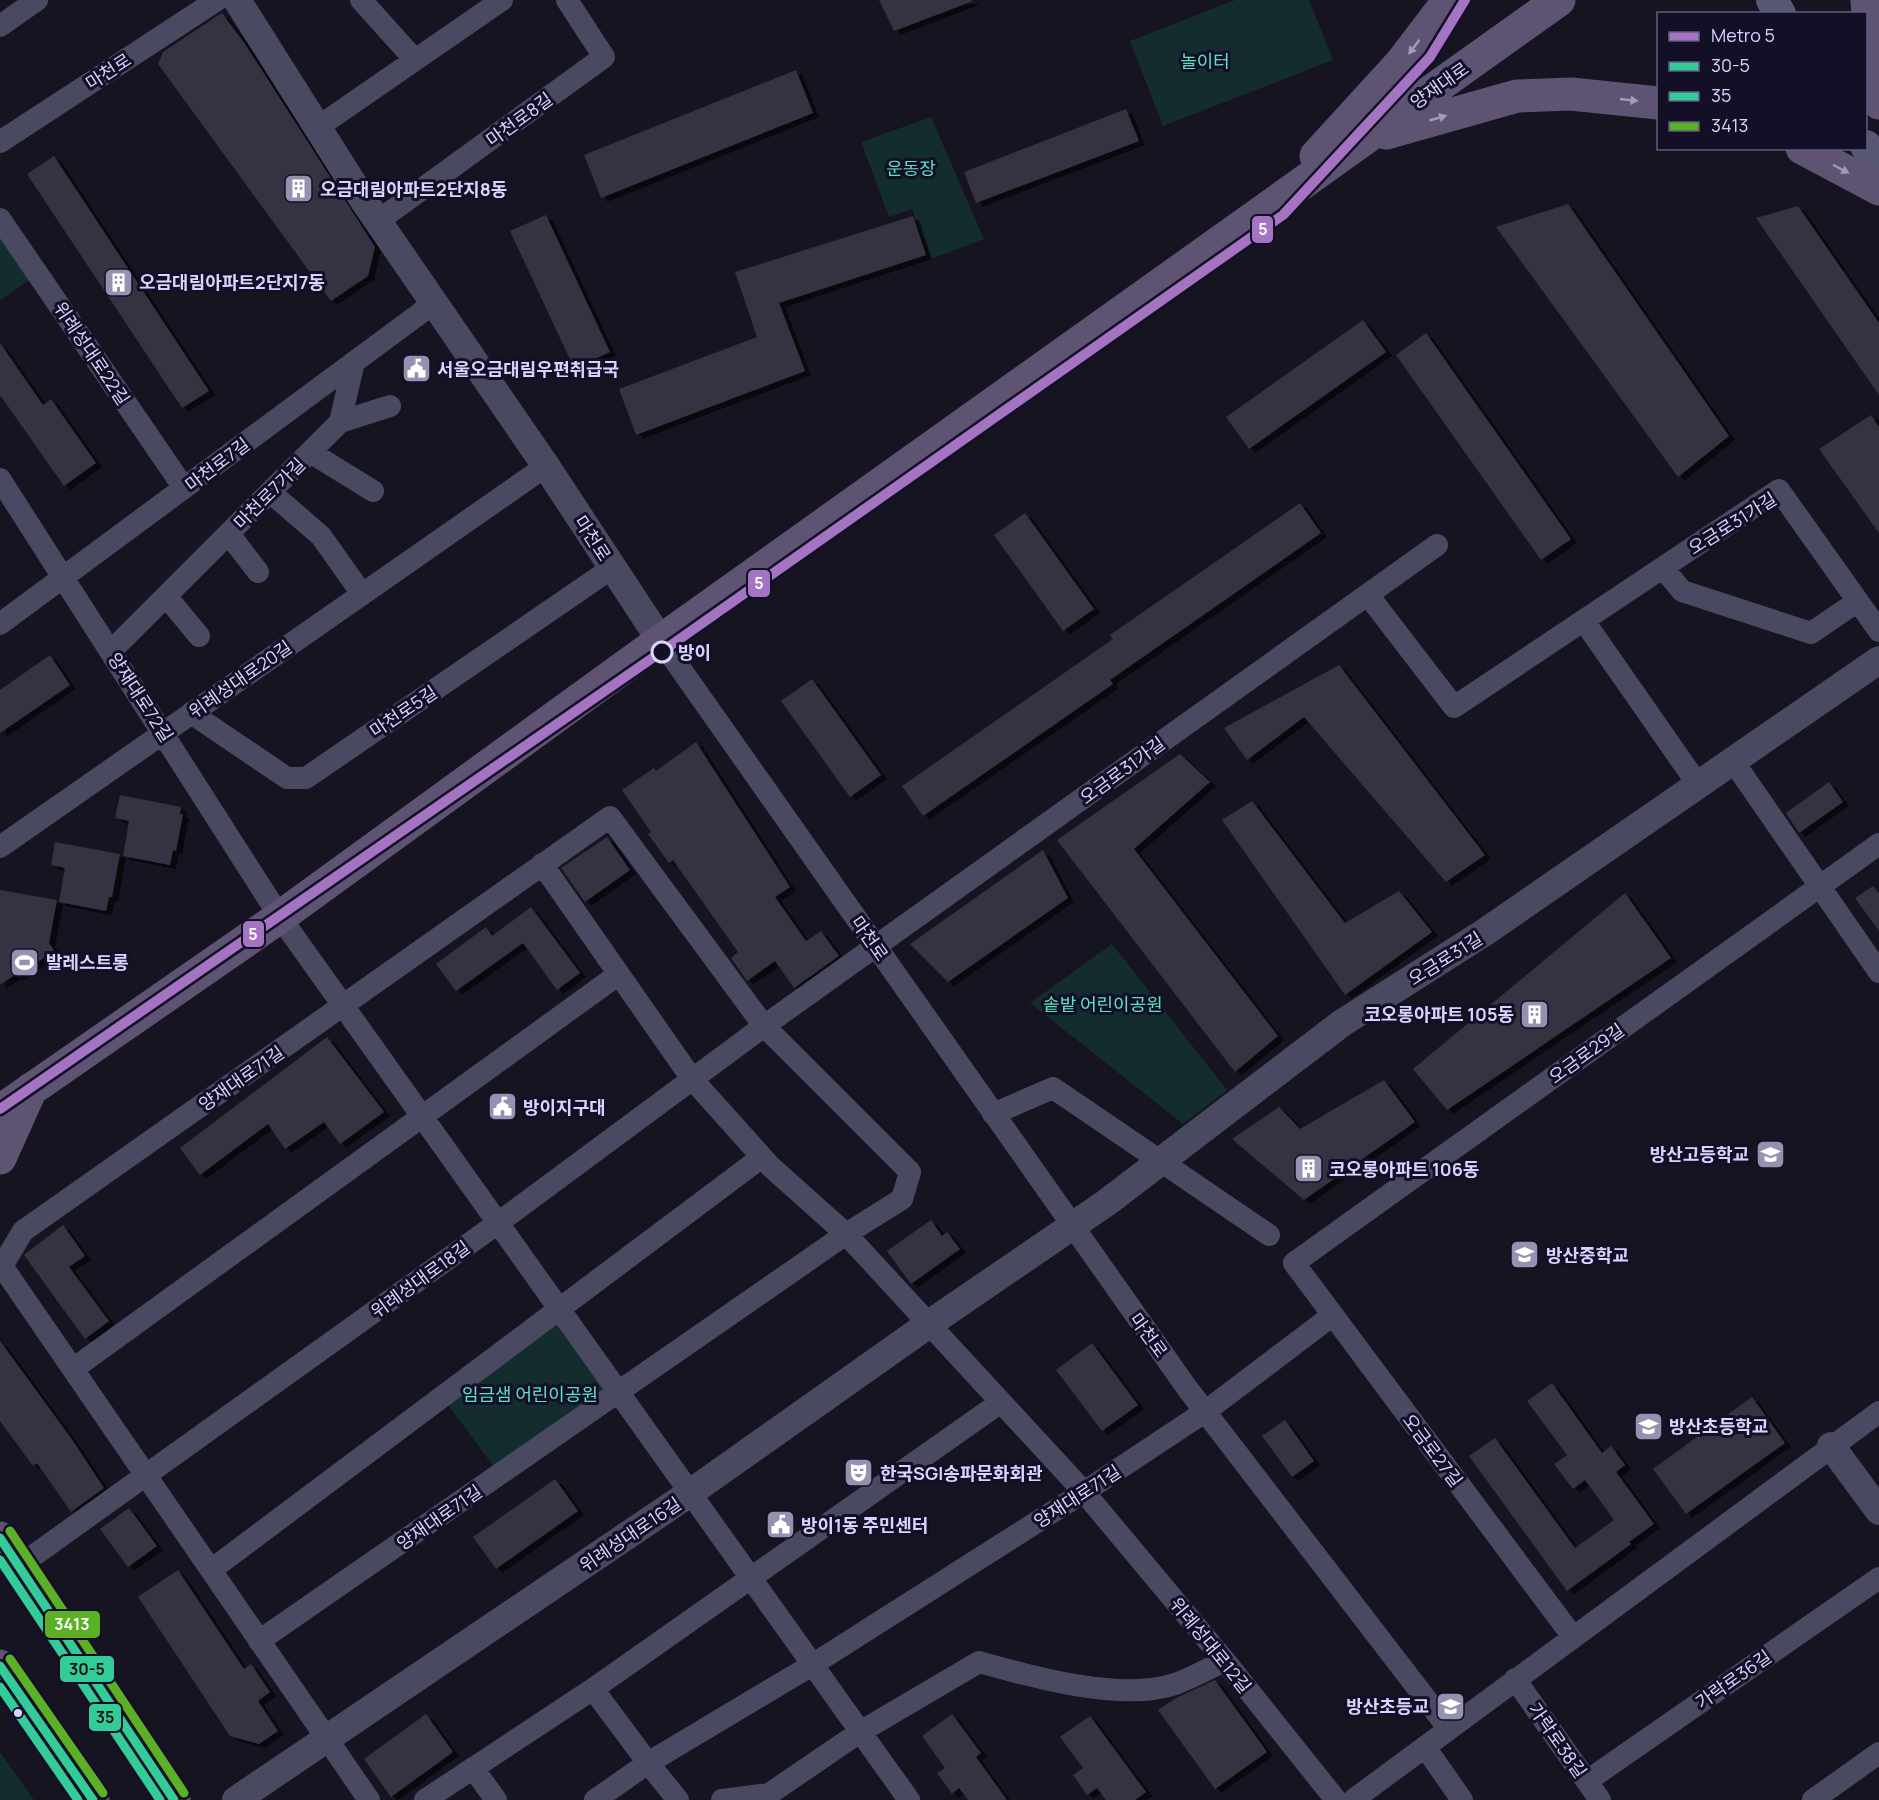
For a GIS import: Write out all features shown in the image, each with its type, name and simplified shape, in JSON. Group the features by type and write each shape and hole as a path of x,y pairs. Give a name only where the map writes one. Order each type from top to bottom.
{"main road":[{"path":"1268,209 1401,63 1449,0"},
{"name":"양재대로","path":"0,1110 16,1088 280,917 661,641 1559,0"},
{"path":"1867,0 1871,70 1879,103"},
{"path":"1362,140 1518,96 1571,94 1657,103"},
{"path":"1867,148 1879,166"},
{"path":"1806,150 1879,189"},
{"path":"0,1158 16,1088"},
{"path":"0,1538 174,1800"},
{"path":"0,1666 93,1800"}],"street":[{"path":"0,26 37,0"},
{"name":"마천로","path":"0,142 217,0"},
{"name":"마천로","path":"237,0 378,221 546,466 661,641 1071,1226 1206,1411 1449,1729"},
{"path":"318,128 502,0"},
{"name":"마천로8길","path":"378,221 604,57 567,0"},
{"path":"369,4 415,60"},
{"name":"위례성대로22길","path":"0,219 184,488"},
{"name":"마천로7길","path":"0,624 434,303"},
{"path":"340,422 354,362"},
{"name":"마천로7가길","path":"111,651 340,422 390,406"},
{"name":"마천로7가길","path":"310,452 373,491"},
{"name":"위례성대로20길","path":"0,847 546,466"},
{"name":"양재대로72길","path":"0,479 164,732 280,917"},
{"name":"오금로31가길","path":"1368,595 1454,707 1779,490 1879,632"},
{"path":"270,492 321,536 362,594"},
{"name":"마천로7가길","path":"229,534 258,573"},
{"name":"오금로31가길","path":"876,946 1437,545"},
{"name":"마천로5길","path":"191,713 287,778 306,778 612,568"},
{"path":"1663,568 1683,591 1811,633 1858,601"},
{"path":"166,596 199,636"},
{"path":"1584,621 1699,786"},
{"name":"오금로31길","path":"1071,1226 1162,1162 1342,1023 1485,932 1879,660"},
{"path":"1733,761 1879,972"},
{"path":"846,1234 902,1199 910,1172 764,1026 610,817 542,864 692,1079 762,1157 846,1234 1084,1492"},
{"name":"오금로29길","path":"1294,1263 1879,844"},
{"name":"양재대로71길","path":"73,1369 2,1266 23,1231 542,864"},
{"path":"280,917 906,1799"},
{"name":"위례성대로18길","path":"19,1566 147,1477 876,946"},
{"path":"369,1800 73,1369 619,974"},
{"path":"993,1114 1053,1088 1269,1234"},
{"path":"211,1570 762,1157"},
{"name":"위례성대로16길","path":"236,1800 690,1493 1071,1226"},
{"name":"양재대로71길","path":"259,1641 846,1234"},
{"name":"오금로27길","path":"1294,1263 1573,1637"},
{"name":"양재대로71길","path":"595,1800 648,1763 812,1665 1084,1492 1206,1411 1333,1315"},
{"path":"425,1800 593,1689 1001,1402"},
{"path":"1353,1800 1879,1412"},
{"path":"1831,1446 1879,1511"},
{"name":"위례성대로12길","path":"1084,1492 1225,1661 1336,1800"},
{"name":"가락로36길","path":"1587,1781 1879,1578"},
{"path":"722,1800 769,1794 860,1732 979,1662 1047,1681 1128,1690 1173,1685 1225,1661"},
{"name":"가락로38길","path":"1515,1679 1600,1800"},
{"path":"593,1689 678,1800"},
{"path":"1425,1747 1462,1800"},
{"path":"1813,1800 1879,1753"},
{"path":"473,1768 496,1800"}],"green space":[{"name":"놀이터","path":"1235,0 1309,0 1333,60 1163,126 1130,41"},
{"name":"운동장","path":"931,117 984,239 931,259 912,209 889,217 861,142"},
{"path":"0,219 38,274 0,300"},
{"name":"솥밭 어린이공원","path":"1112,944 1227,1090 1183,1124 1030,1003"},
{"name":"임금샘 어린이공원","path":"563,1317 613,1386 497,1471 446,1402"},
{"path":"0,1752 34,1800 0,1800"}],"building":[{"path":"879,0 972,0 973,1 894,31"},
{"name":"오금대림아파트2단지8동","path":"222,13 245,44 375,247 368,276 331,301 158,64 163,52"},
{"path":"796,70 813,113 601,198 584,155"},
{"path":"1126,109 1139,141 976,203 964,172"},
{"name":"오금대림아파트2단지7동","path":"54,156 209,391 182,408 27,174"},
{"path":"1568,204 1729,436 1678,477 1496,227"},
{"path":"1798,206 1879,323 1879,395 1756,218"},
{"path":"546,215 610,352 574,368 510,231"},
{"path":"913,216 926,255 779,303 805,371 636,435 619,389 757,337 735,272"},
{"path":"1363,320 1386,352 1249,449 1226,417"},
{"path":"1426,333 1571,539 1541,560 1396,355"},
{"path":"0,343 43,405 51,399 96,463 64,486 0,395"},
{"path":"1871,415 1879,427 1879,533 1819,449"},
{"path":"1300,503 1321,533 1110,680 1113,684 923,816 902,786 1113,639 1110,635"},
{"path":"1025,513 1094,609 1063,631 994,535"},
{"path":"50,655 70,685 0,733 0,690"},
{"path":"1339,665 1485,855 1446,882 1304,717 1247,760 1224,728"},
{"path":"812,679 881,775 850,797 781,701"},
{"path":"696,742 790,887 775,897 806,941 821,931 839,956 794,988 775,961 747,981 731,958 738,952 673,860 669,863 648,834 651,832 622,790 654,768 656,771"},
{"path":"1180,754 1210,782 1134,849 1278,1036 1235,1072 1057,840"},
{"path":"1829,782 1843,802 1799,833 1786,813"},
{"path":"120,795 181,807 180,814 183,814 176,851 173,850 170,865 123,856 129,821 115,818"},
{"path":"1252,801 1345,923 1399,891 1432,932 1345,995 1222,820"},
{"path":"607,837 630,870 585,902 561,868"},
{"path":"55,842 120,854 112,897 109,897 106,911 59,902 65,868 51,865"},
{"path":"1043,850 1068,898 948,982 910,944"},
{"path":"1873,886 1879,893 1879,931 1855,898"},
{"path":"0,890 57,900 49,943 54,950 18,977 16,974 0,985"},
{"name":"코오롱아파트 105동","path":"1625,893 1671,958 1447,1110 1413,1069"},
{"path":"531,907 580,973 557,990 523,943 456,991 436,964 486,927 492,936"},
{"path":"327,1037 384,1112 340,1144 324,1122 285,1149 268,1124 200,1175 180,1148"},
{"name":"코오롱아파트 106동","path":"1384,1080 1415,1122 1304,1200 1232,1139 1279,1107 1300,1129"},
{"path":"931,1220 942,1236 947,1232 960,1249 911,1284 887,1251"},
{"path":"63,1225 85,1256 69,1267 109,1321 85,1339 24,1255"},
{"path":"0,1341 71,1438 104,1488 71,1512 37,1463 33,1466 0,1421"},
{"path":"1092,1343 1138,1405 1102,1431 1056,1370"},
{"path":"1552,1383 1602,1453 1611,1446 1625,1465 1616,1472 1654,1524 1629,1542 1631,1544 1567,1591 1469,1456 1495,1438 1575,1548 1614,1520 1585,1480 1573,1489 1554,1464 1567,1455 1527,1401"},
{"path":"1752,1397 1785,1443 1686,1514 1653,1469"},
{"path":"1285,1420 1314,1461 1292,1477 1262,1436"},
{"path":"555,1479 578,1511 496,1569 473,1537"},
{"path":"129,1508 157,1546 128,1567 100,1529"},
{"path":"178,1570 244,1669 251,1664 270,1692 258,1701 278,1731 259,1744 230,1736 138,1597"},
{"path":"1215,1680 1267,1752 1215,1789 1158,1710 1176,1698"},
{"path":"426,1714 453,1752 391,1797 364,1759"},
{"path":"952,1714 981,1753 976,1757 1007,1800 968,1800 959,1788 952,1794 937,1773 945,1768 922,1736"},
{"path":"1090,1716 1146,1792 1135,1800 1106,1800 1097,1788 1087,1795 1073,1775 1083,1768 1060,1737"}],"metro line":[{"name":"5","path":"0,1109 664,650 1283,215 1430,57 1465,0"}],"transit line":[{"name":"3413","path":"10,1531 184,1793"},
{"name":"30-5","path":"0,1538 174,1800"},
{"name":"35","path":"0,1560 160,1800"},
{"name":"3413","path":"10,1659 103,1793"},
{"name":"30-5","path":"0,1666 93,1800"},
{"name":"35","path":"0,1687 78,1800"}],"place":[{"name":"오금대림아파트2단지8동","path":"299,189"},
{"name":"오금대림아파트2단지7동","path":"118,282"},
{"name":"서울오금대림우편취급국","path":"416,369"},
{"name":"방이","path":"662,652"},
{"name":"발레스트롱","path":"25,962"},
{"name":"코오롱아파트 105동","path":"1535,1014"},
{"name":"방이지구대","path":"502,1107"},
{"name":"방산고등학교","path":"1770,1154"},
{"name":"코오롱아파트 106동","path":"1308,1169"},
{"name":"방산중학교","path":"1525,1255"},
{"name":"방산초등학교","path":"1648,1426"},
{"name":"한국SGI송파문화회관","path":"859,1473"},
{"name":"방이1동 주민센터","path":"780,1525"},
{"name":"방산초등교","path":"1450,1706"}]}
